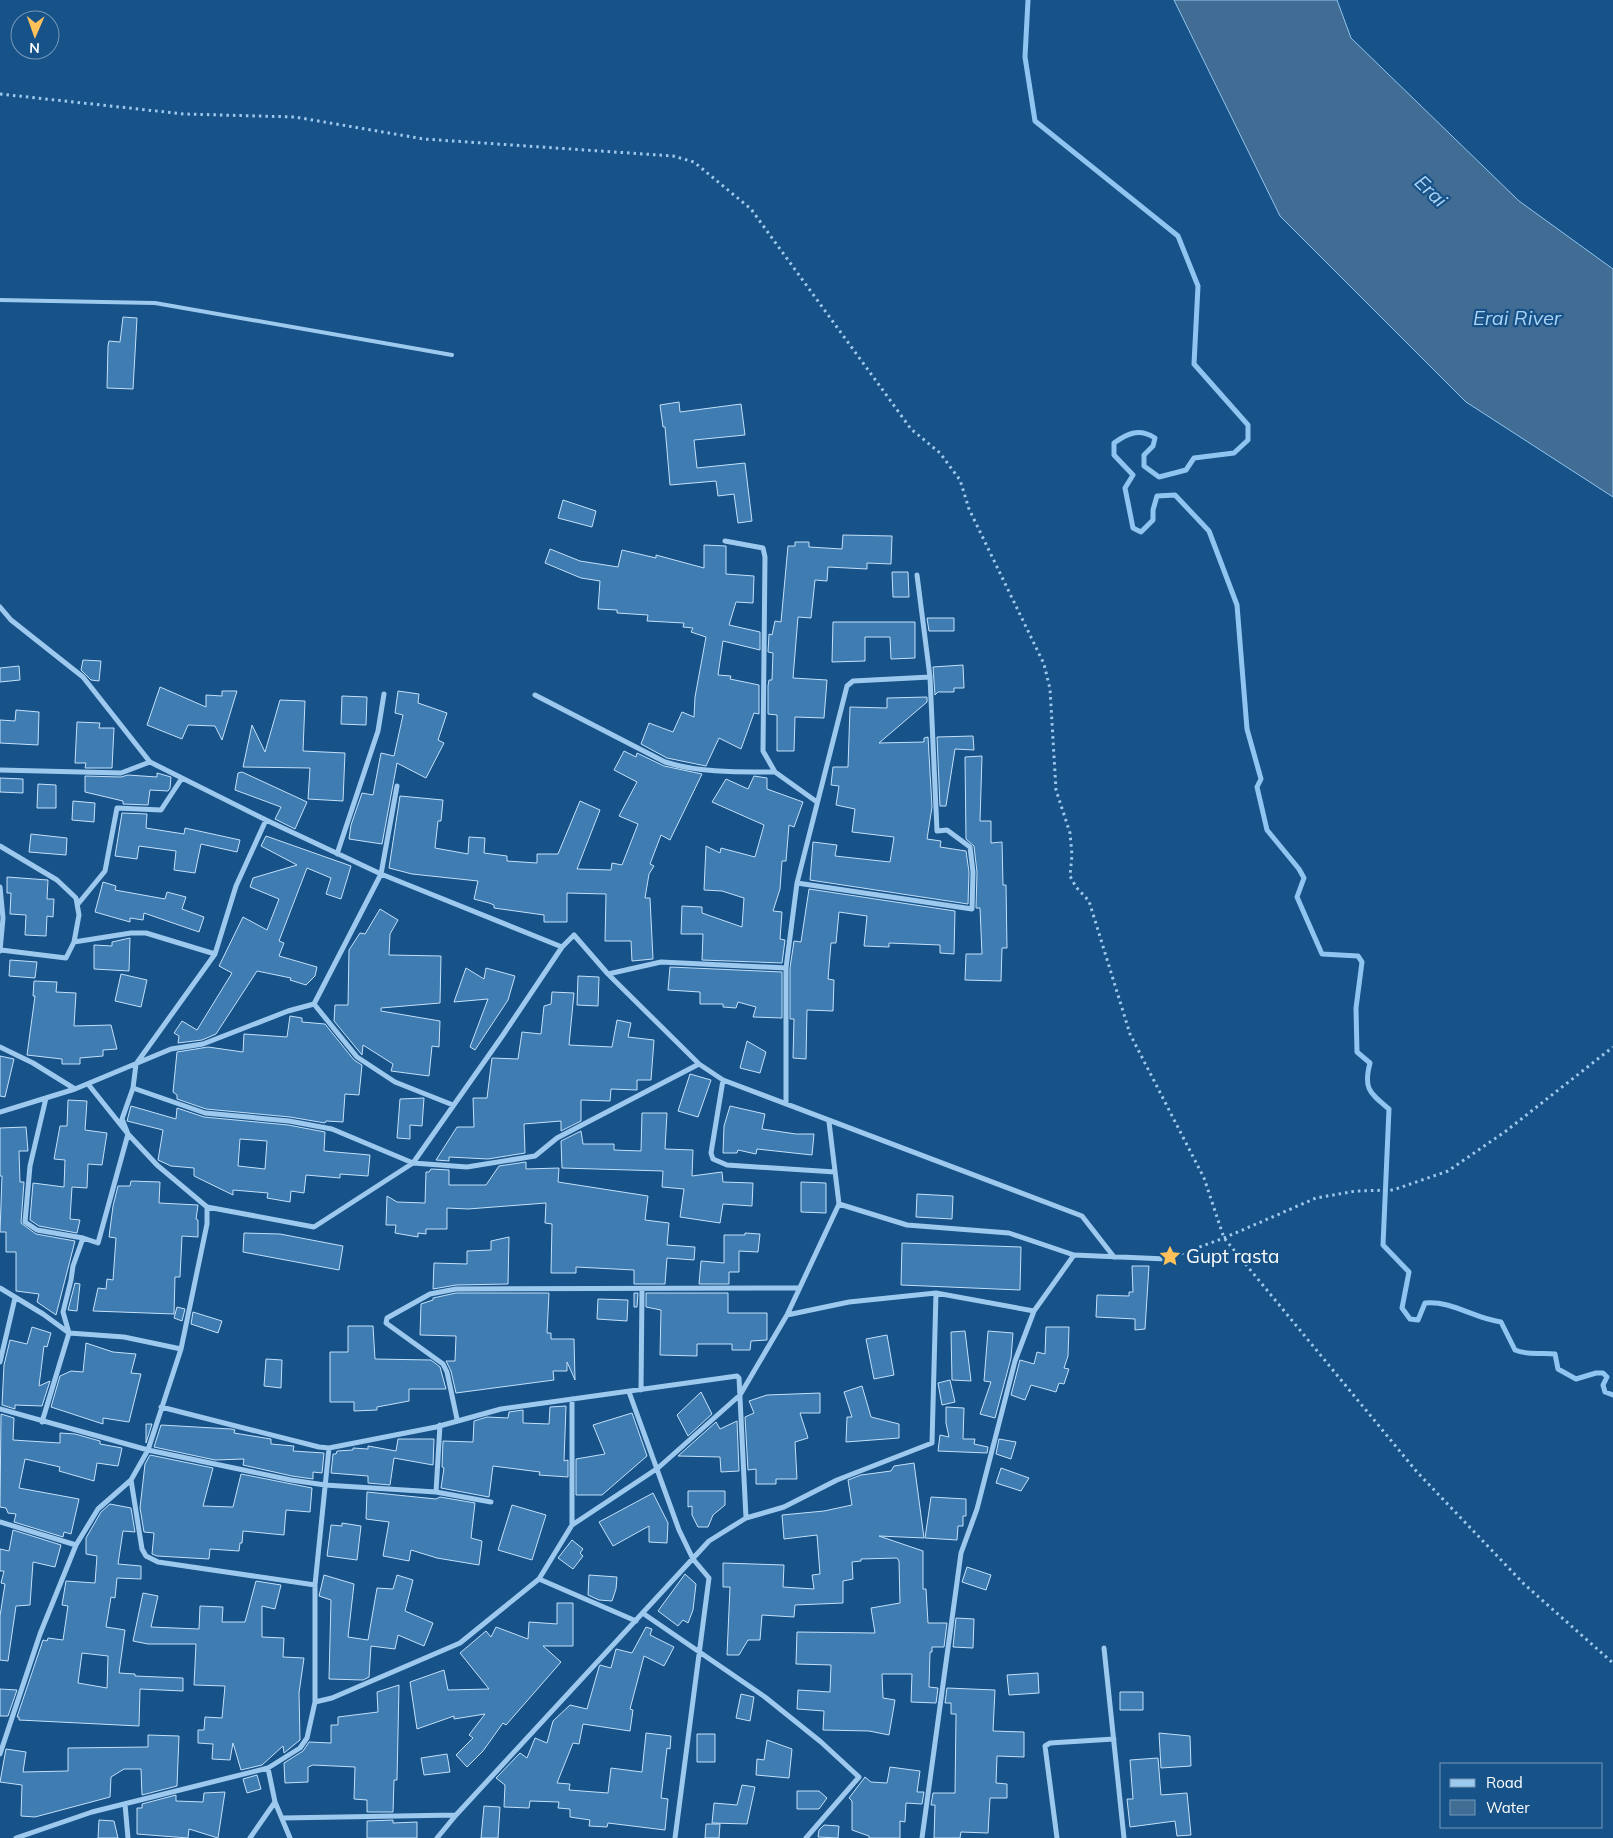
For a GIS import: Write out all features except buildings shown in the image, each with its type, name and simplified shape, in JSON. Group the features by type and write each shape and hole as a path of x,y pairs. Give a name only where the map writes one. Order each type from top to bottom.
{"street":[{"path":"725,541 763,548 765,557 763,751 775,772 817,802"},
{"path":"797,883 972,909 973,872 970,847 947,830 938,831 930,677 917,575"},
{"path":"0,607 11,620 83,677 150,762 266,820 381,874 562,947"},
{"path":"786,1103 786,968 797,883 849,683 930,677"},
{"path":"337,854 378,731 384,694"},
{"path":"536,695 665,762 677,766 710,772 775,772"},
{"path":"0,770 121,773 150,762"},
{"path":"0,887 3,918 0,951 62,959 67,957 74,942 78,904 105,871 116,808 161,810 182,778"},
{"path":"0,1112 75,1089 170,1049 203,1044 288,1011 314,1004 381,874 397,786"},
{"path":"46,1098 30,1166 25,1222 37,1230 83,1238 98,1243 128,1134 122,1119 133,1088 136,1064 215,954 236,886 266,820"},
{"path":"0,846 57,880 72,893 78,904"},
{"path":"74,942 131,933 146,933 215,954"},
{"path":"88,1084 128,1134 157,1165 207,1207 314,1227 413,1163 504,1035 562,947 574,934 608,974 699,1064 723,1080 786,1103 829,1122 1082,1216 1114,1257"},
{"path":"608,974 661,962 786,968"},
{"path":"314,1004 357,1057 395,1082 453,1105"},
{"path":"0,1047 75,1089"},
{"path":"133,1088 205,1113 289,1120 332,1129 413,1163 467,1167 535,1156 557,1138 699,1064"},
{"path":"723,1080 711,1153 714,1159 727,1165 835,1172"},
{"path":"315,1702 332,1698 460,1643 539,1579 572,1525 658,1468 740,1395 787,1315 839,1204 829,1122"},
{"path":"839,1204 908,1225 1009,1233 1074,1255 1166,1259"},
{"path":"0,1754 40,1634 76,1545 98,1509 131,1480 148,1450 181,1350 206,1224 207,1207"},
{"path":"42,1422 69,1333 62,1312 72,1280 73,1266 83,1238"},
{"path":"922,1838 961,1553 977,1509 1015,1362 1034,1311 1074,1255"},
{"path":"0,1288 69,1333 124,1337 181,1350"},
{"path":"457,1419 447,1372 443,1364 387,1326 387,1318 430,1294 446,1290 799,1288"},
{"path":"641,1390 642,1290"},
{"path":"787,1315 849,1302 936,1293 1034,1311"},
{"path":"437,1838 456,1815 644,1614 709,1541 746,1518 784,1507 837,1480 932,1443 936,1293"},
{"path":"0,1362 15,1298"},
{"path":"161,1407 329,1448 440,1425 501,1409 736,1376 739,1378 746,1518"},
{"path":"628,1392 658,1468 679,1530 693,1559 709,1578 675,1838"},
{"path":"572,1399 572,1525"},
{"path":"0,1409 148,1450 326,1485 436,1492 491,1502"},
{"path":"436,1492 440,1425"},
{"path":"16,1838 92,1812 268,1768 300,1748 308,1738 315,1702 315,1585 329,1448"},
{"path":"131,1480 142,1549 146,1556 153,1560 315,1585"},
{"path":"0,1522 76,1545"},
{"path":"539,1579 636,1621"},
{"path":"644,1614 765,1697 821,1742 859,1777 806,1838"},
{"path":"1104,1648 1124,1838"},
{"path":"1057,1838 1044,1746 1050,1743 1114,1739"},
{"path":"268,1768 275,1802 290,1838"},
{"path":"250,1838 275,1802"},
{"path":"124,1804 128,1838"},
{"path":"282,1818 456,1815"}],"lane":[{"path":"0,300 155,303 452,355"}],"path":[{"path":"0,94 184,114 294,117 424,139 673,156 694,162 751,209 911,428 940,453 960,480 969,509 1044,664 1050,688 1056,790 1070,833 1072,855 1070,876 1076,887 1089,900 1130,1034 1204,1178 1224,1238 1417,1472 1524,1584 1613,1663"},
{"path":"1166,1259 1224,1238 1316,1198 1356,1191 1393,1190 1448,1171 1506,1131 1613,1048"}],"water":[{"name":"Erai River","path":"1174,0 1337,0 1351,38 1519,201 1613,269 1613,497 1466,402 1280,216"}],"waterway":[{"path":"1028,0 1025,57 1035,121 1178,236 1198,286 1194,364 1248,425 1248,440 1234,453 1194,458 1186,470 1159,477 1144,466 1144,455 1153,446 1155,438 1149,435 1144,433 1129,434 1114,443 1114,455 1133,475 1125,488 1133,528 1141,532 1153,520 1153,510 1157,496 1175,495 1209,531 1237,605 1247,729 1261,779 1257,787 1267,830 1299,869 1304,878 1297,897 1322,954 1358,956 1362,962 1356,1008 1357,1052 1370,1063 1367,1079 1370,1090 1389,1109 1383,1245 1409,1272 1402,1308 1410,1319 1418,1320 1425,1303 1444,1304 1501,1322 1515,1350 1555,1354 1558,1369 1576,1379 1596,1373 1603,1373 1607,1377 1603,1385 1605,1392 1613,1395"}],"place":[{"name":"Gupt rasta","path":"1170,1256"}],"water label":[{"name":"Erai","path":"1431,191"}]}
